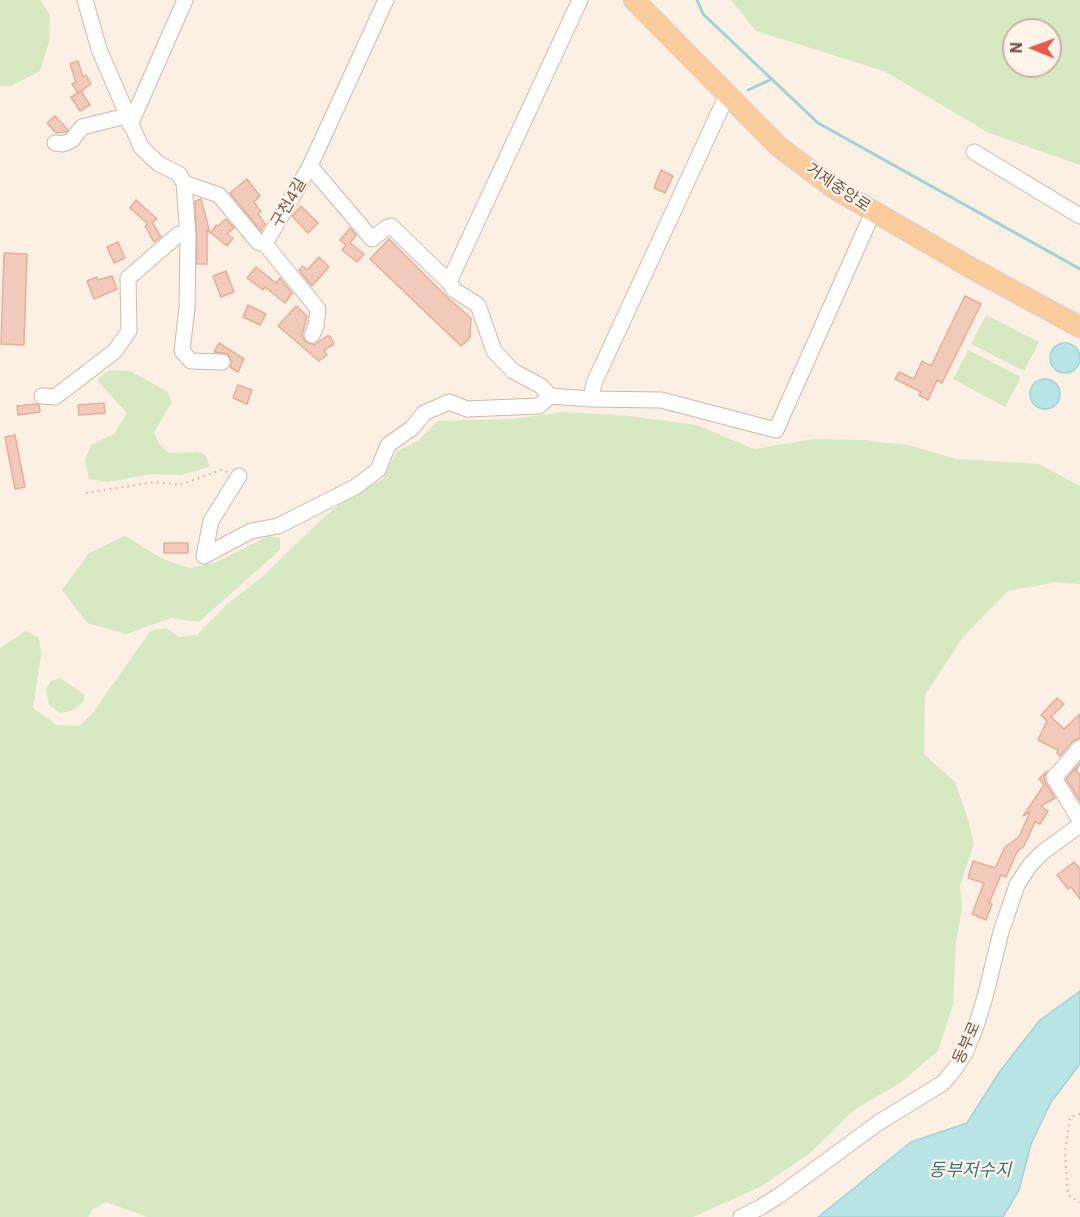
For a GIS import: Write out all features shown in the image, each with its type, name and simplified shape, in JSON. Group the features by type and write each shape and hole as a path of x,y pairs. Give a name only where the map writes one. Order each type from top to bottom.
{"main road":[{"name":"거제중앙로","path":"634,0 778,146 835,189 1080,327"}],"street":[{"name":"구천4길","path":"85,0 99,49 141,147 159,164 179,174 184,183 219,195 258,242 265,244 310,166 386,0"},
{"path":"55,143 63,144 72,141 82,128 128,120 185,0"},
{"path":"449,282 580,0"},
{"path":"591,399 594,383 728,93"},
{"path":"974,152 1080,216"},
{"path":"310,166 372,239 392,226 449,282 454,290 478,305 494,351 513,371 541,386 550,396 661,400 776,430 873,212"},
{"path":"184,183 188,235 187,308 182,351 191,361 222,362"},
{"path":"42,396 55,397 115,351 129,331 128,278 180,234 188,235"},
{"path":"265,244 318,309 316,326 312,335"},
{"path":"239,476 211,521 204,556 251,531 278,526 355,487 378,470 388,446 412,428 424,413 449,402 467,409 539,406 550,396"},
{"path":"1080,748 1054,778 1080,820"},
{"name":"동부로","path":"741,1217 780,1195 878,1123 943,1083 965,1053 975,1029 1001,932 1017,885 1030,865 1043,852 1080,825"}],"path":[{"path":"86,493 155,482 180,485 221,470 239,476"},
{"path":"1080,1114 1070,1117 1065,1152 1068,1195 1080,1202"}],"green space":[{"path":"0,0 40,0 50,15 49,42 40,71 11,86 0,86"},
{"path":"731,0 1080,0 1080,165 989,133 884,71 756,31"},
{"path":"986,315 1039,342 1024,371 971,344"},
{"path":"968,350 1021,377 1005,407 953,379"},
{"path":"109,370 130,371 167,391 172,402 154,432 159,444 169,453 204,454 209,467 181,475 152,474 107,482 89,479 85,460 91,445 114,434 127,413 97,380"},
{"path":"564,412 629,416 697,425 754,449 814,439 861,440 909,445 956,459 1039,464 1080,486 1080,584 1056,582 1008,591 963,637 925,695 924,754 955,782 974,844 960,885 962,909 956,942 953,1004 938,1051 900,1083 854,1110 810,1153 762,1186 693,1217 147,1217 106,1202 92,1210 88,1217 0,1217 0,648 26,631 39,638 41,654 33,708 57,725 79,726 93,713 150,631 166,628 179,637 197,635 225,606 263,576 324,517 344,501 383,479 397,451 418,441 438,421 512,419"},
{"path":"125,536 163,559 190,568 217,562 268,536 280,538 280,550 199,622 171,618 126,634 87,623 62,590 89,553"},
{"path":"60,678 85,695 83,702 72,711 60,713 49,705 46,689 51,681"}],"water":[{"path":"1065,343 1076,347 1080,358 1076,369 1065,373 1054,369 1050,358 1054,347"},
{"path":"1045,379 1056,383 1060,394 1056,405 1045,409 1034,405 1030,394 1034,383"},
{"name":"동부저수지","path":"1080,991 1080,1064 1051,1102 1031,1144 1019,1190 1003,1217 818,1217 911,1142 967,1123 1000,1071 1040,1020"}],"building":[{"path":"78,61 83,77 86,75 91,84 78,93 72,84 76,82 70,64"},
{"path":"81,91 90,105 80,111 71,97"},
{"path":"55,116 68,130 66,132 56,133 47,123"},
{"path":"661,170 673,176 665,193 654,188"},
{"path":"247,179 260,196 254,202 265,224 261,231 230,193"},
{"path":"201,199 210,233 207,230 207,264 197,264 195,201"},
{"path":"136,200 157,219 152,222 161,237 154,242 145,226 148,224 130,208"},
{"path":"301,206 318,223 308,233 292,216"},
{"path":"226,219 234,228 227,234 233,238 227,246 211,233 216,225 218,226"},
{"path":"350,228 356,235 350,243 364,254 357,262 342,250 346,245 340,240"},
{"path":"389,239 471,318 470,338 461,346 370,259"},
{"path":"118,242 125,258 114,263 107,247"},
{"path":"4,253 27,254 24,345 1,344"},
{"path":"319,257 329,267 312,286 299,270 303,266 307,270"},
{"path":"256,267 276,283 280,278 292,293 285,303 265,287 263,290 247,278"},
{"path":"226,271 234,292 221,297 213,276"},
{"path":"112,276 117,289 94,299 87,281 97,277 98,280"},
{"path":"965,296 981,304 942,383 937,380 928,400 919,395 921,392 895,379 899,372 914,379 922,361 931,366"},
{"path":"248,305 266,314 260,325 243,317"},
{"path":"296,306 307,316 302,335 305,341 314,345 330,336 334,344 324,350 327,355 319,361 278,326"},
{"path":"219,343 244,359 238,372 230,367 232,362 228,354 214,352"},
{"path":"238,385 252,390 247,404 233,398"},
{"path":"104,403 105,413 79,415 78,405"},
{"path":"39,405 40,412 18,415 17,406"},
{"path":"15,435 25,487 15,489 5,437"},
{"path":"164,543 188,543 188,553 164,553"},
{"path":"1057,698 1064,704 1051,717 1064,729 1080,714 1080,738 1073,741 1060,756 1057,753 1058,750 1038,740 1047,721 1041,715"},
{"path":"1080,763 1076,771 1080,774 1080,801 1066,779"},
{"path":"1047,771 1044,777 1045,782 1055,798 1041,806 1048,811 1040,824 1035,822 1024,846 1017,852 1006,877 1001,875 989,903 992,904 986,920 972,914 984,883 968,878 973,861 995,868 1005,847 1019,837 1030,812 1023,816 1044,785 1039,779"},
{"path":"1074,862 1080,869 1080,899 1071,887 1068,889 1057,875"}],"waterway":[{"path":"697,0 703,14 818,123 1080,269"},
{"path":"748,90 772,79"}]}
